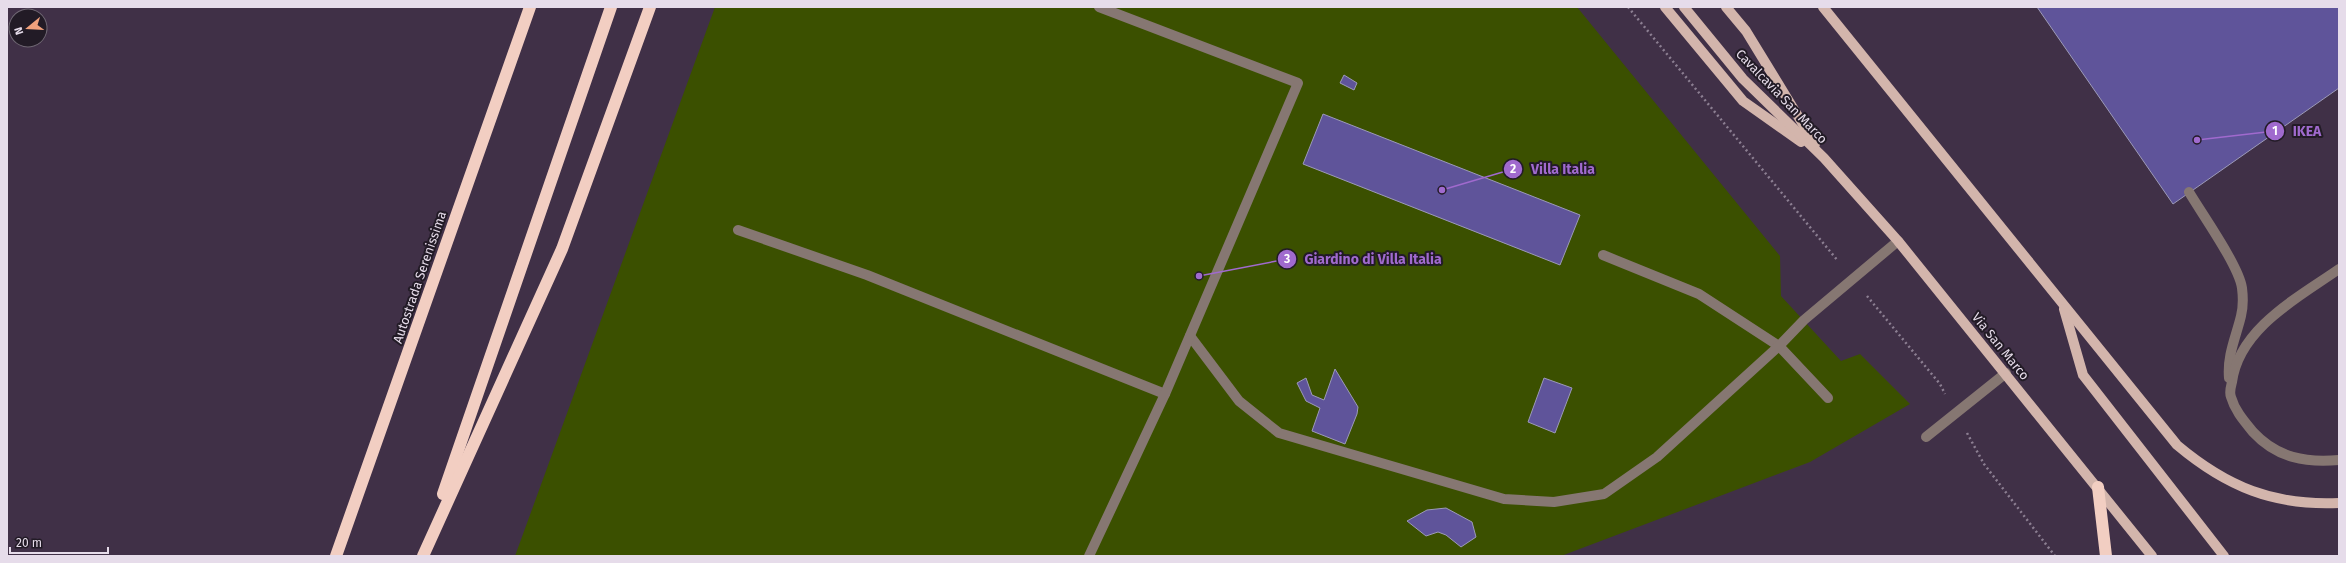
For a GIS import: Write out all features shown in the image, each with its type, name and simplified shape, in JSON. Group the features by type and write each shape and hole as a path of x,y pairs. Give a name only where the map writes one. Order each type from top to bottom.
{"highway":[{"name":"Autostrada Serenissima","path":"336,556 530,7"},
{"path":"422,556 612,7"},
{"path":"422,556 562,249 650,7"},
{"path":"2098,487 2106,556"}],"main road":[{"path":"1665,7 1743,101 1824,158"},
{"name":"Cavalcavia San Marco","path":"1684,7 1743,79 1824,158"},
{"name":"Cavalcavia San Marco","path":"1726,7 1746,31 1824,158"},
{"path":"1824,8 2146,409 2177,445 2199,464 2229,482 2258,494 2312,504 2339,503"},
{"name":"Via San Marco","path":"1824,158 1898,241 2098,487 2152,556"},
{"path":"2063,305 2083,375 2224,556"}],"lane":[{"path":"1089,556 1165,394 1298,83 1099,7"},
{"path":"2189,192 2230,260 2242,288 2241,315 2233,337 2227,364 2230,395 2239,416 2262,441 2297,460 2319,462 2339,460"},
{"path":"738,230 867,275 1165,394"},
{"path":"1190,336 1239,400 1279,433 1504,499 1554,502 1604,494 1657,457 1779,346 1804,320 1852,278 1898,241"},
{"path":"1603,255 1699,294 1779,346 1828,398"},
{"path":"2230,395 2234,368 2244,346 2273,315 2339,269"},
{"path":"1926,437 2006,373"}],"path":[{"path":"1628,7 1940,384 1984,464 2054,556"}],"green space":[{"path":"715,7 1577,7 1780,256 1781,296 1841,361 1860,354 1910,404 1810,462 1561,556 515,556"}],"building":[{"path":"2037,7 2339,7 2339,88 2173,204"},
{"path":"1344,75 1357,83 1354,90 1340,83"},
{"path":"1323,114 1580,215 1560,265 1303,164"},
{"path":"1335,369 1358,407 1357,414 1345,444 1312,431 1320,408 1306,401 1297,383 1306,378 1312,395 1324,400"},
{"path":"1544,378 1572,388 1555,433 1528,422"},
{"path":"1446,508 1472,522 1476,537 1461,547 1446,535 1438,532 1426,536 1407,521 1427,510"}],"place":[{"name":"IKEA","path":"2197,140"},
{"name":"Villa Italia","path":"1442,190"},
{"name":"Giardino di Villa Italia","path":"1199,276"}]}
